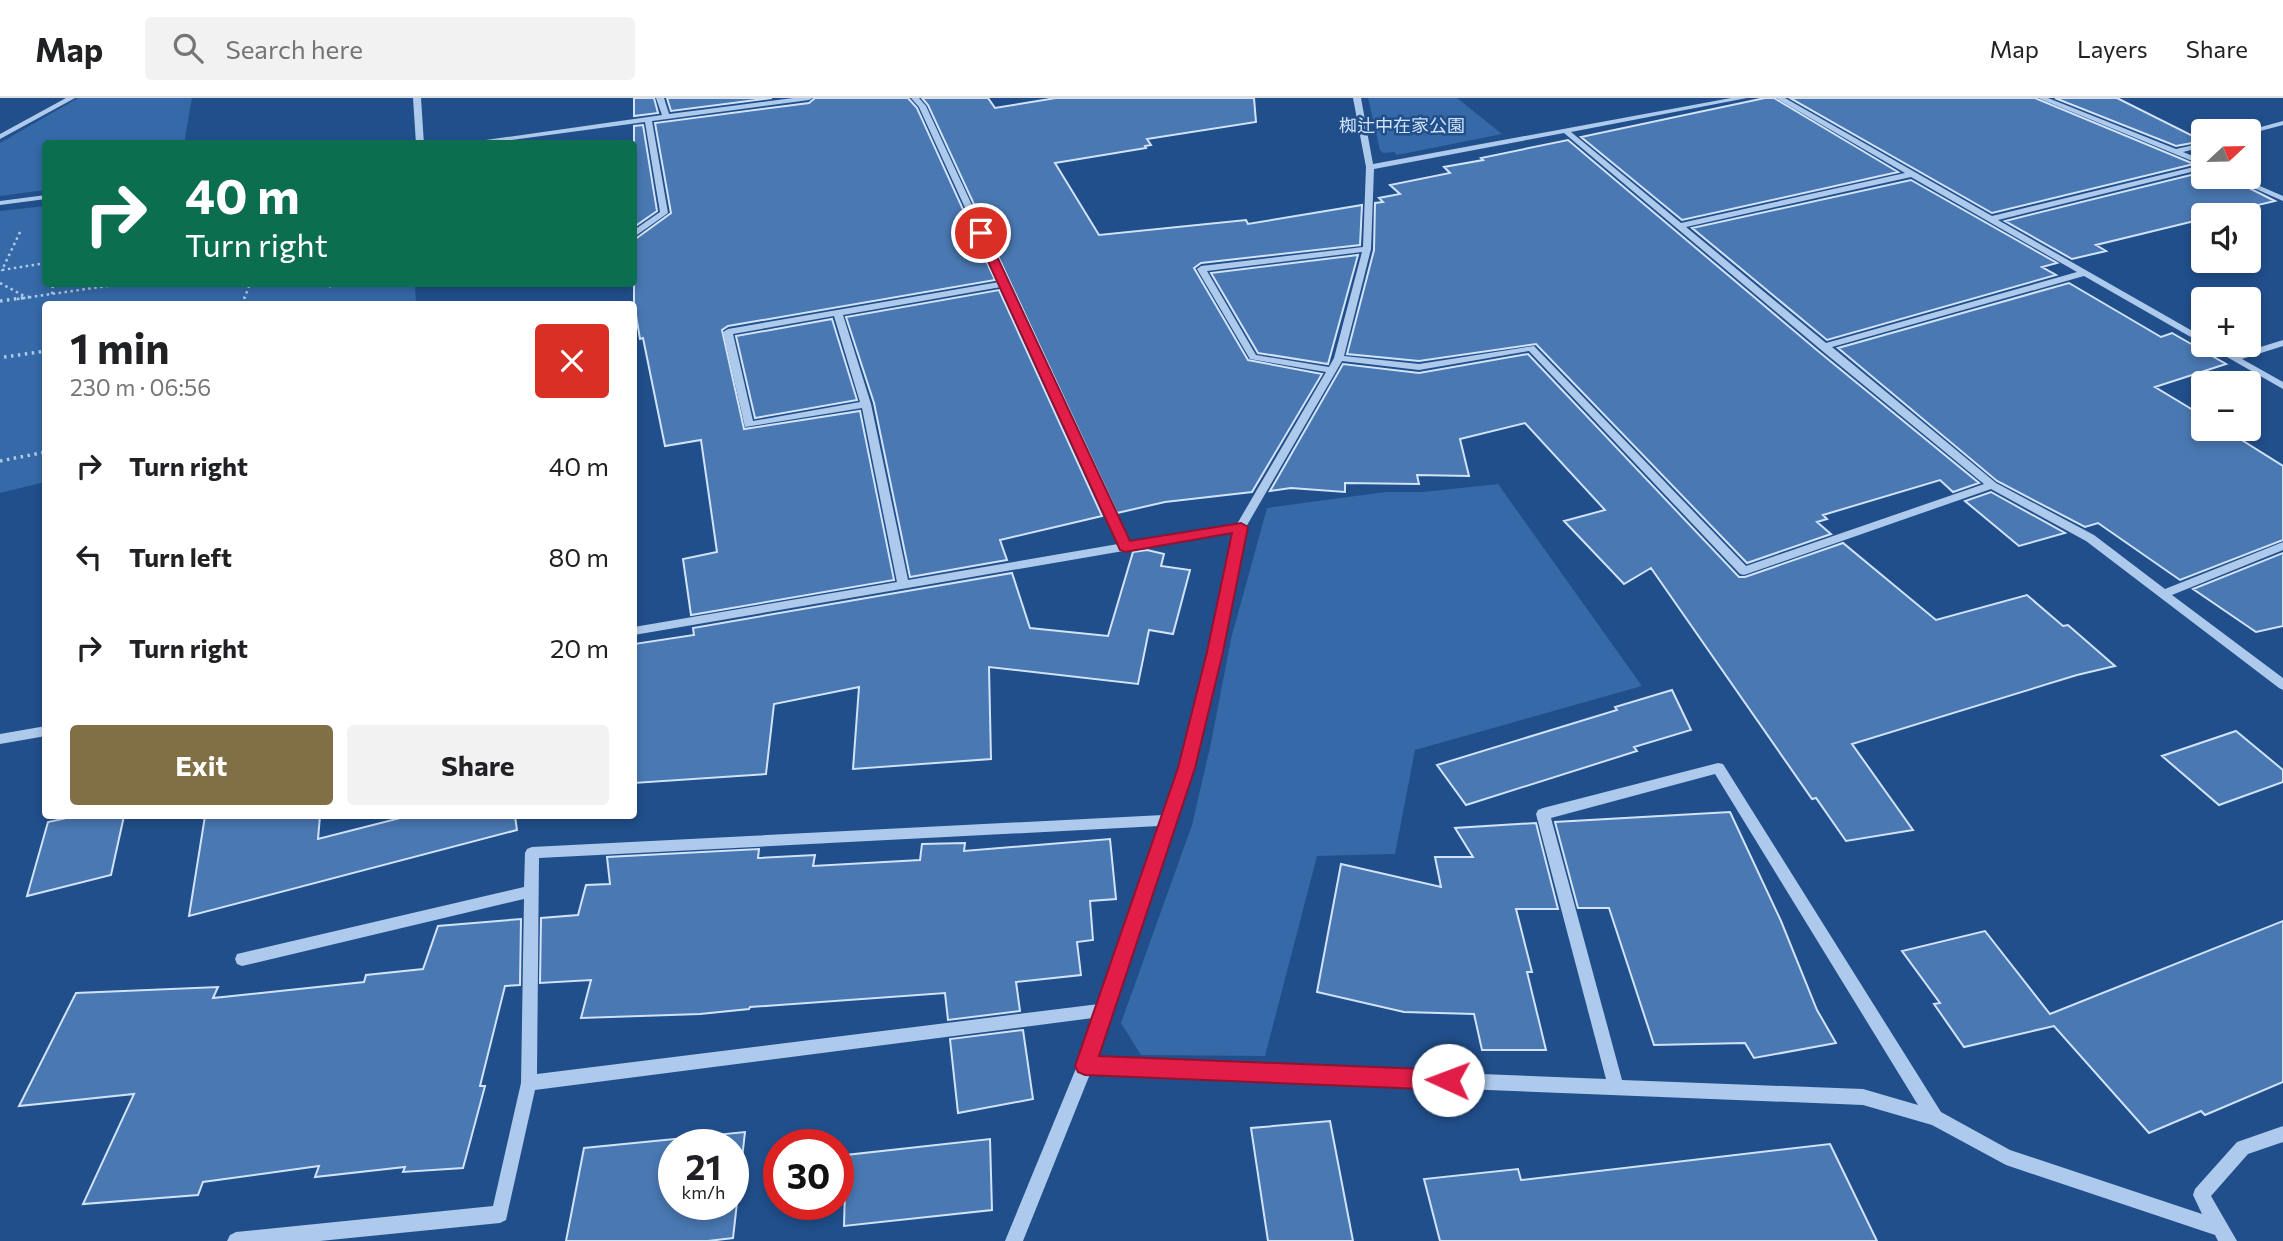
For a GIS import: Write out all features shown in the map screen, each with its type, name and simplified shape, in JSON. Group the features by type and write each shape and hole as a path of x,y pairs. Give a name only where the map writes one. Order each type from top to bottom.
{"street":[{"path":"0,137 71,98"},
{"path":"417,98 420,140"},
{"path":"660,98 667,118"},
{"path":"492,140 809,98"},
{"path":"915,98 922,106 1125,547"},
{"path":"1014,1241 1085,1066 1186,768 1215,652 1241,527 1339,358 1367,250 1370,167 1357,98"},
{"path":"1370,167 1567,133 1743,98"},
{"path":"1780,98 2191,334"},
{"path":"2042,98 2191,159"},
{"path":"637,232 664,213 648,120"},
{"path":"2261,129 2283,123"},
{"path":"1567,133 1992,485 2090,538 2283,685"},
{"path":"2178,152 2191,148"},
{"path":"1992,219 2191,168"},
{"path":"1681,226 1913,174"},
{"path":"2260,189 2283,199"},
{"path":"0,203 42,198"},
{"path":"1331,370 1253,357 1201,269 1367,250"},
{"path":"1824,347 2085,273"},
{"path":"866,404 749,425 728,332 1004,284"},
{"path":"838,314 866,404 903,585"},
{"path":"2234,358 2283,343"},
{"path":"1339,358 1419,367 1531,348 1744,571 1992,485"},
{"path":"2234,358 2283,386"},
{"path":"637,630 1241,527"},
{"path":"2163,594 2283,546"},
{"path":"0,739 42,732"},
{"path":"1616,1087 1544,814 1717,768 1935,1118"},
{"path":"236,1241 500,1214 530,1083 532,853 1169,820"},
{"path":"242,959 532,891"},
{"path":"530,1083 1104,1010"},
{"path":"1085,1066 1863,1097 1935,1118 2006,1157 2224,1235"},
{"path":"2224,1235 2201,1195 2243,1147 2283,1134"}],"path":[{"path":"1,269 20,232"},
{"path":"1,269 42,264"},
{"path":"0,283 26,297"},
{"path":"52,294 53,287"},
{"path":"0,301 100,287"},
{"path":"4,357 42,352"},
{"path":"0,461 42,453"}],"green space":[{"path":"78,98 192,98 185,140 42,140 42,190 0,196 0,143"},
{"name":"椥辻中在家公園","path":"1368,98 1457,98 1502,134 1397,155 1394,152 1383,153 1380,150"},
{"path":"42,206 42,287 415,287 416,301 42,301 42,483 0,493 0,211"},
{"path":"1498,484 1642,686 1415,750 1395,854 1317,856 1265,1056 1141,1055 1121,1023 1192,825 1231,639 1267,508 1385,492 1423,492"}],"building":[{"path":"634,98 654,98 658,113 634,116"},
{"path":"667,98 772,98 671,111"},
{"path":"815,98 908,98 917,108 995,280 728,326 722,330 744,429 860,411 894,580 691,615 683,559 717,552 701,440 665,446 643,338 640,339 637,301 634,301 634,287 637,287 637,238 671,213 655,123 809,103"},
{"path":"922,98 988,98 995,108 1056,98 1254,98 1256,122 1147,139 1151,145 1145,146 1146,148 1055,163 1099,235 1246,220 1248,224 1362,205 1360,245 1201,263 1194,268 1248,360 1322,374 1252,492 1165,502 1117,513 928,105"},
{"path":"1774,98 1898,172 1682,220 1581,137"},
{"path":"1790,98 2035,98 2191,163 1992,213"},
{"path":"2055,98 2117,98 2191,135 2191,143 2176,146"},
{"path":"643,125 657,211 637,225 637,140 634,140 634,126"},
{"path":"1568,140 1979,483 1953,492 1940,480 1823,515 1827,519 1817,522 1831,534 1747,563 1536,344 1419,361 1347,354 1374,250 1375,203 1383,202 1379,198 1400,194 1390,185 1450,173 1444,167"},
{"path":"2191,175 2191,189 2251,189 2275,201 2261,204 2191,203 2191,222 2096,245 2106,251 2072,259 2005,221"},
{"path":"1911,180 2057,263 2042,267 2056,275 1827,340 1692,228"},
{"path":"1358,255 1328,364 1258,353 1211,273"},
{"path":"2069,283 2161,337 2172,333 2191,344 2191,357 2214,357 2226,364 2204,371 2191,371 2191,375 2155,387 2191,409 2191,441 2243,441 2283,466 2283,540 2180,580 2098,523 2085,527 1997,481 1838,348"},
{"path":"999,290 1102,516 1000,540 1007,560 910,577 874,403 846,317"},
{"path":"832,319 857,400 755,418 736,336"},
{"path":"1528,354 1739,577 1843,543 1936,620 2027,595 2063,626 2068,625 2115,666 2077,675 1852,744 1913,830 1846,841 1816,798 1812,799 1651,568 1624,584 1564,521 1605,510 1525,423 1460,439 1469,476 1417,475 1419,484 1345,483 1345,492 1291,488 1270,491 1343,364 1419,373"},
{"path":"1991,492 2065,533 2019,546 1965,501"},
{"path":"1147,550 1164,554 1161,566 1190,570 1173,634 1149,630 1138,684 989,667 991,759 853,769 859,687 774,704 766,774 637,783 637,644 694,635 693,628 1012,573 1030,628 1108,636 1133,552"},
{"path":"2283,553 2283,626 2256,632 2193,589"},
{"path":"1672,690 1691,730 1634,747 1637,751 1466,805 1437,765 1617,710 1615,707"},
{"path":"2236,731 2283,770 2283,782 2219,805 2162,756"},
{"path":"1730,812 1781,921 1817,1010 1836,1043 1754,1058 1745,1043 1654,1045 1609,908 1578,908 1555,822"},
{"path":"62,819 123,819 111,875 27,896 48,822"},
{"path":"205,819 320,819 318,839 396,819 515,819 517,830 189,916"},
{"path":"1536,823 1558,909 1516,909 1532,972 1527,972 1546,1050 1482,1050 1474,1014 1404,1012 1317,992 1341,864 1441,887 1435,857 1473,857 1455,828"},
{"path":"1110,839 1116,899 1090,901 1093,940 1077,942 1081,975 1016,982 1020,1011 948,1020 945,993 750,1007 700,1014 581,1018 591,980 540,983 541,918 578,915 586,885 610,884 607,857 759,849 758,858 815,855 813,866 920,860 922,844 965,843 964,851"},
{"path":"521,919 520,985 505,986 480,1086 485,1086 463,1168 403,1172 405,1167 315,1177 319,1166 203,1182 198,1195 83,1204 134,1094 19,1106 76,993 218,987 213,998 364,982 366,975 423,969 438,926"},
{"path":"2283,921 2283,1082 2205,1115 2201,1111 2149,1133 2054,1026 1964,1047 1934,1004 1940,1003 1902,951 1985,931 2050,1014"},
{"path":"1023,1030 1033,1099 958,1113 950,1039"},
{"path":"1330,1121 1353,1241 1268,1241 1251,1128"},
{"path":"990,1139 992,1210 844,1226 844,1220 854,1220 854,1154"},
{"path":"658,1141 658,1220 735,1220 733,1238 708,1241 566,1241 584,1148"},
{"path":"1830,1144 1877,1241 1440,1241 1424,1179 1518,1169 1521,1180"}],"route":[{"path":"981,233 1125,547 1241,527 1215,652 1186,768 1085,1066 1448,1080"}]}
